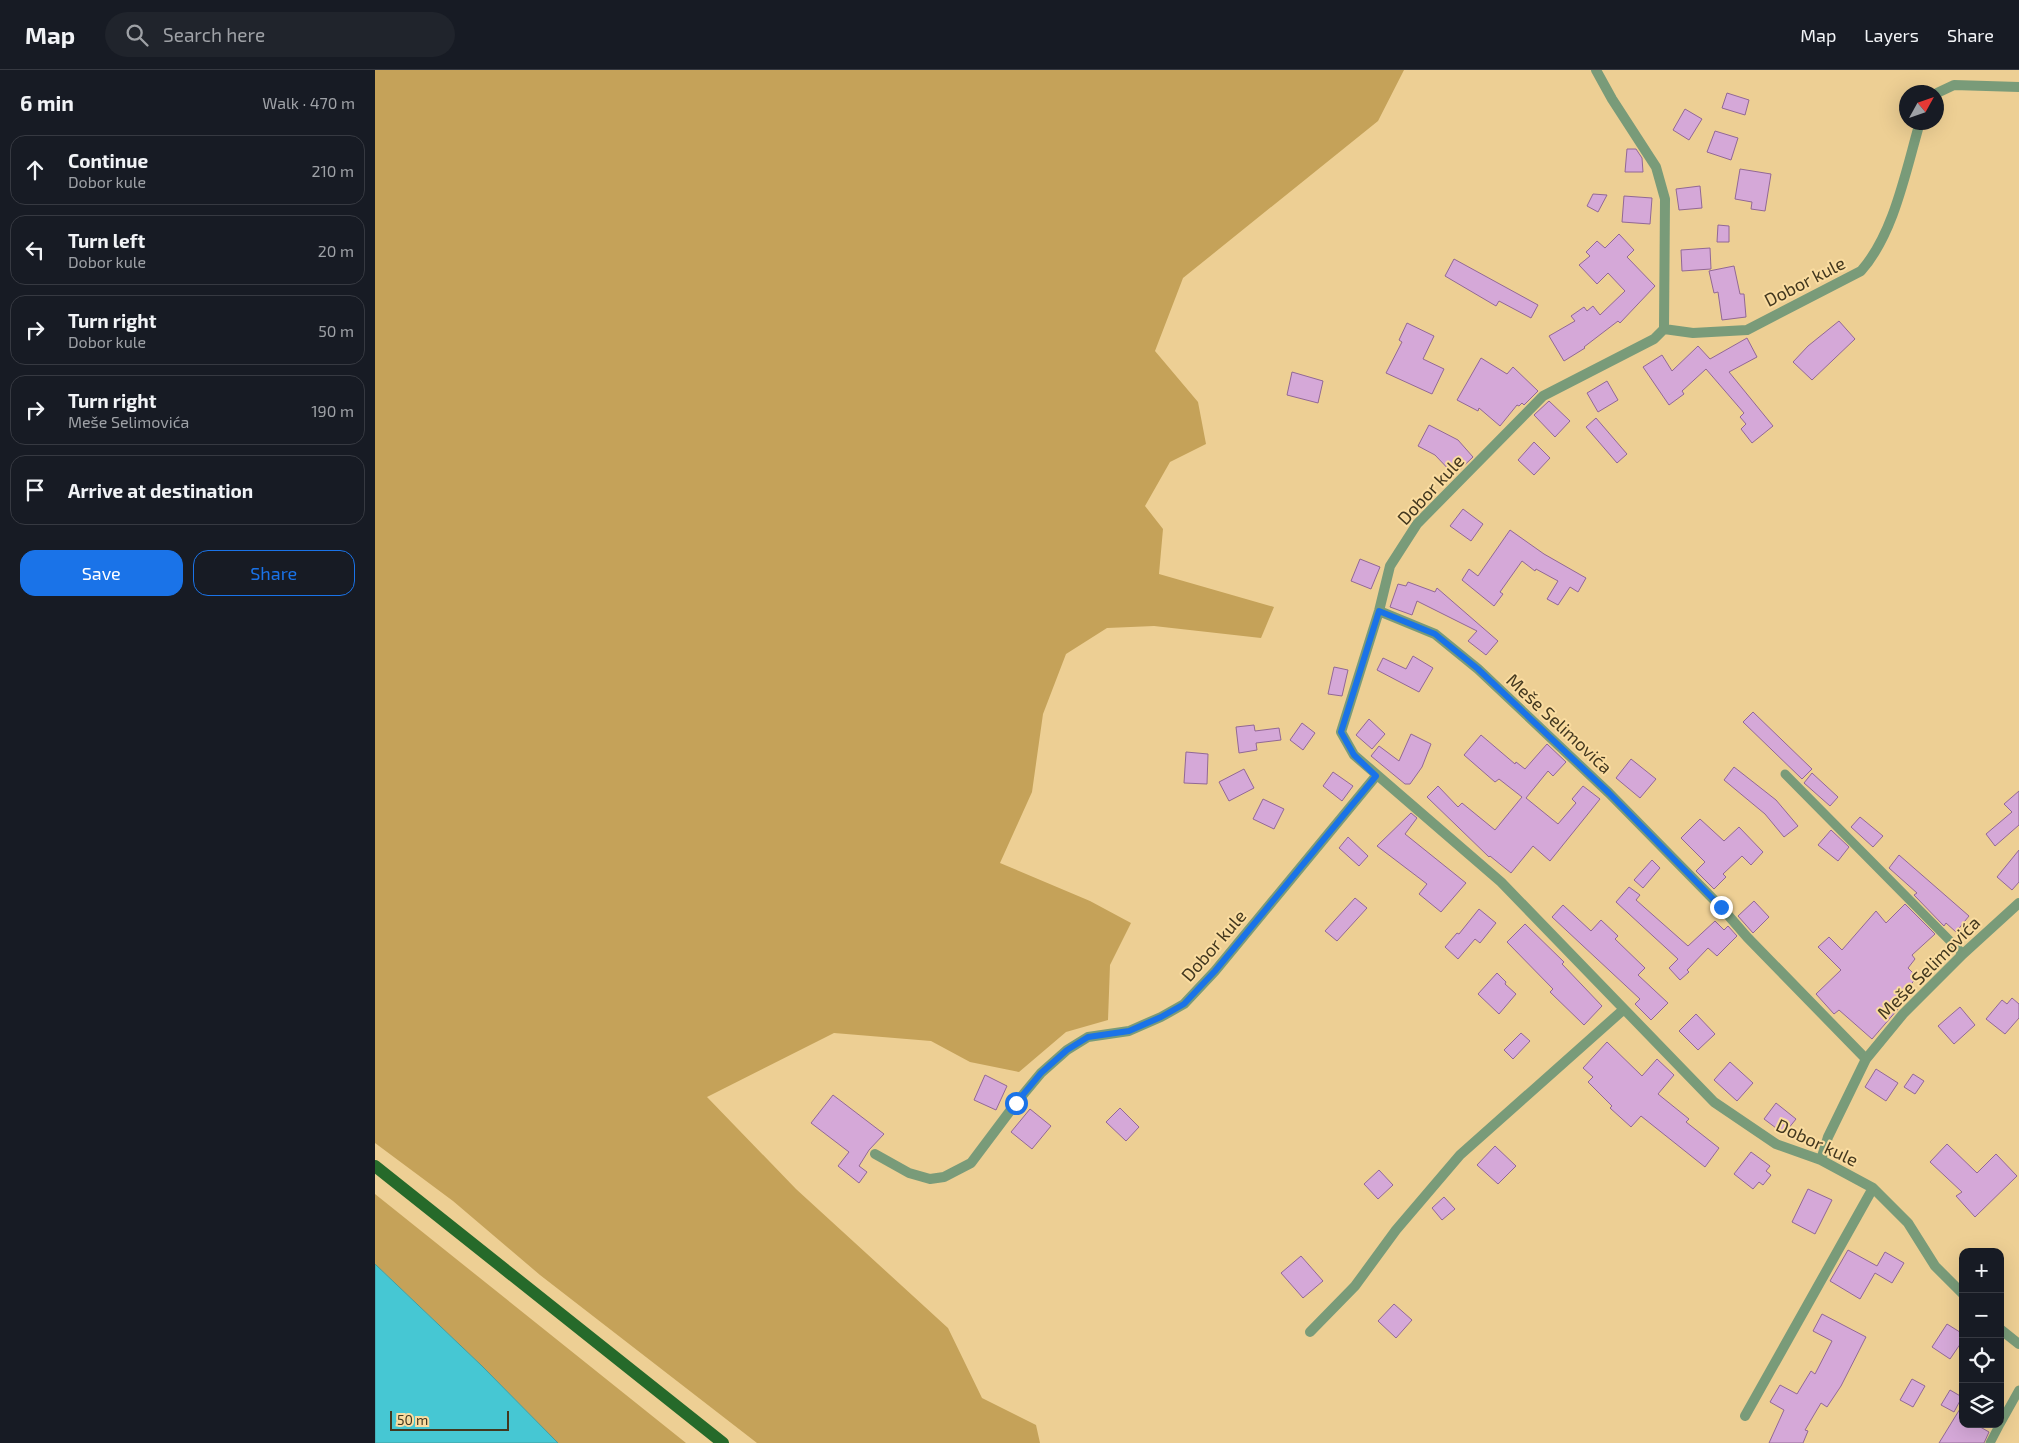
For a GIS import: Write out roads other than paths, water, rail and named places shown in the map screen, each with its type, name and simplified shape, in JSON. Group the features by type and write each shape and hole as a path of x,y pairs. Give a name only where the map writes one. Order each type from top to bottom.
{"main road":[{"path":"375,1166 723,1443"}],"street":[{"path":"1595,70 1656,167 1665,199 1664,329"},
{"path":"1944,90 1954,85 2019,87"},
{"name":"Dobor kule","path":"1918,130 1887,233 1873,258 1861,271 1747,330 1693,333 1664,329 1654,339 1543,396 1417,524 1390,566 1379,611 1341,732 1354,755 1376,776 1501,882 1714,1102 1776,1144 1821,1160 1873,1188 1908,1224 1935,1266 1962,1293"},
{"name":"Meše Selimovića","path":"1379,611 1435,634 1478,669 1609,793 1866,1059"},
{"name":"Dobor kule","path":"875,1154 909,1173 930,1179 944,1177 971,1163 1041,1073 1067,1050 1088,1037 1129,1031 1161,1017 1184,1004 1221,964 1376,776"},
{"name":"Meše Selimovića","path":"1821,1160 1828,1137 1866,1059 1903,1014 1963,954 2019,903"},
{"path":"1310,1332 1355,1286 1395,1230 1460,1155 1623,1010"},
{"path":"1745,1416 1873,1188"},
{"path":"2004,1332 2019,1344"}],"lane":[{"path":"1785,774 1963,954"},
{"path":"2004,1417 2019,1390"},
{"path":"1990,1443 1998,1428"}],"water":[{"path":"375,1264 482,1366 558,1443 375,1443"}]}
